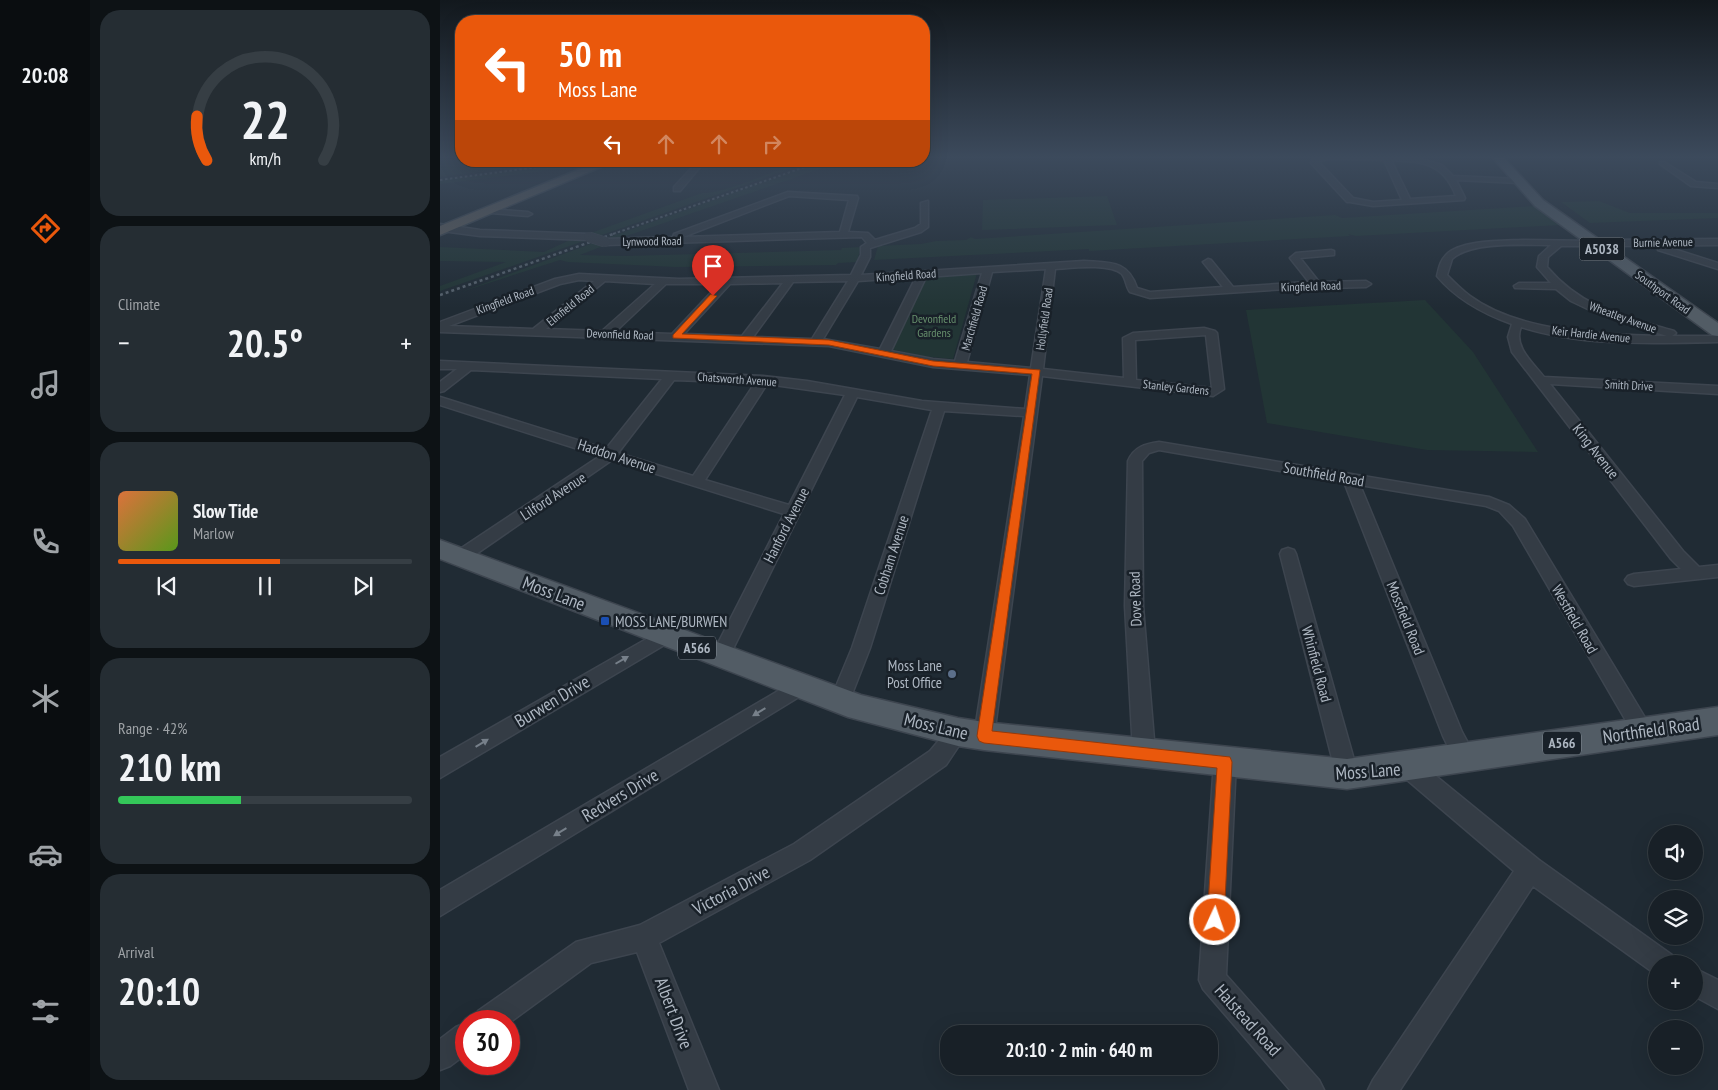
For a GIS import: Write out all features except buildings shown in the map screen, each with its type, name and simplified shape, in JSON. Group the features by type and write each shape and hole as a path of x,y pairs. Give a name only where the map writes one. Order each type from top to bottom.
{"highway":[{"path":"441,228 491,207"},
{"path":"441,228 501,207"}],"main road":[{"name":"Southport Road","path":"1545,207 1718,319"},
{"name":"Southport Road","path":"1558,207 1717,337"},
{"name":"Moss Lane","path":"450,553 664,636 859,708 971,734 1347,774 1406,766"},
{"name":"Northfield Road","path":"1406,766 1464,756 1718,721"}],"street":[{"path":"666,240 752,207"},
{"path":"843,235 851,207"},
{"path":"816,342 854,278 866,253 918,230 925,224 925,207"},
{"path":"491,211 523,212"},
{"name":"Lynwood Road","path":"441,228 487,234 590,237 605,242 868,235 866,253"},
{"path":"1635,242 1676,251 1718,266"},
{"name":"Burnie Avenue","path":"1602,243 1718,242"},
{"name":"Keir Hardie Avenue","path":"1602,243 1497,243 1468,248 1453,253 1444,263 1442,276 1452,288 1480,307 1519,322 1579,335 1686,339 1717,337"},
{"name":"Wheatley Avenue","path":"1558,244 1544,256 1542,268 1558,286 1576,300 1604,313 1686,339"},
{"path":"1315,286 1312,278 1294,258 1296,256 1331,253"},
{"path":"1208,261 1230,290"},
{"name":"Kingfield Road","path":"440,328 462,316 575,277 663,282 726,282 854,278 1084,264 1118,269 1126,273 1134,290 1144,294 1366,284"},
{"name":"Hollyfield Road","path":"1037,372 1051,266"},
{"name":"Marchfield Road","path":"960,366 988,270"},
{"path":"884,354 922,274"},
{"name":"Elmfield Road","path":"537,331 603,278"},
{"path":"746,339 790,280"},
{"path":"606,334 663,282"},
{"path":"676,336 726,282"},
{"path":"1519,286 1558,286"},
{"name":"King Avenue","path":"1519,322 1514,329 1514,342 1518,352 1677,555 1696,574"},
{"name":"Devonfield Road","path":"440,328 816,342 840,344 933,364 1037,372"},
{"name":"Stanley Gardens","path":"1037,372 1213,392 1218,390 1211,333 1204,331 1133,336 1129,338 1130,382"},
{"name":"Chatsworth Avenue","path":"440,365 763,380 939,407 1031,414"},
{"path":"440,388 469,366"},
{"path":"971,734 1031,414 1037,372"},
{"name":"Lilford Avenue","path":"450,553 595,468 610,454 671,375"},
{"path":"696,482 763,380"},
{"name":"Smith Drive","path":"1540,380 1718,390"},
{"name":"Hanford Avenue","path":"720,657 853,393"},
{"name":"Haddon Avenue","path":"440,401 781,509 794,510"},
{"name":"Cobham Avenue","path":"840,701 861,648 939,407"},
{"name":"Southfield Road","path":"1143,450 1153,446 1166,447 1489,502 1504,508"},
{"name":"Dove Road","path":"1143,450 1139,453 1135,462 1134,606 1144,752"},
{"name":"Mossfield Road","path":"1350,479 1453,736 1464,756"},
{"name":"Westfield Road","path":"1504,508 1519,523 1643,732"},
{"name":"Whinfield Road","path":"1288,554 1347,774"},
{"path":"1634,580 1718,571"},
{"name":"Burwen Drive","path":"440,768 664,636"},
{"name":"Redvers Drive","path":"440,904 800,686"},
{"name":"Victoria Drive","path":"503,1010 585,951 644,937 802,852 971,734"},
{"name":"Halstead Road","path":"1225,762 1212,980 1310,1090"},
{"name":"Moss Lane","path":"1406,766 1530,869 1650,955"},
{"path":"1383,1090 1530,869"},
{"name":"Albert Drive","path":"644,937 704,1090"},
{"path":"1703,986 1718,995"},
{"path":"440,1056 455,1045"}],"green space":[{"path":"663,207 682,207 596,237 588,234"},
{"path":"695,207 711,207 615,240 604,239"},
{"path":"983,207 1111,207 1117,225 982,230"},
{"path":"1535,207 1560,225 1356,236 1348,234 1350,236 1089,251 1089,249 874,260 878,246 966,240 971,237 975,239 1335,215 1342,218"},
{"path":"1568,207 1614,207 1630,213 1718,213 1718,218 1590,223"},
{"path":"572,239 584,241 440,291 440,286 506,262 440,261 440,247 544,252"},
{"path":"593,243 603,246 580,255 624,256 841,250 842,248 861,247 857,262 838,263 836,265 676,267 568,262 560,260 461,292"},
{"name":"Devonfield Gardens","path":"977,273 953,359 921,356 891,349 926,276"},
{"path":"1425,300 1473,352 1538,452 1427,450 1267,423 1246,310"}],"railway":[{"path":"613,234 691,207"},
{"path":"440,295 616,233"}],"place":[{"name":"MOSS LANE/BURWEN","path":"605,621"},
{"name":"Moss Lane Post Office","path":"952,674"}],"route":[{"path":"713,296 676,336 840,344 933,364 1037,372 984,736 1225,762 1215,920"}]}
